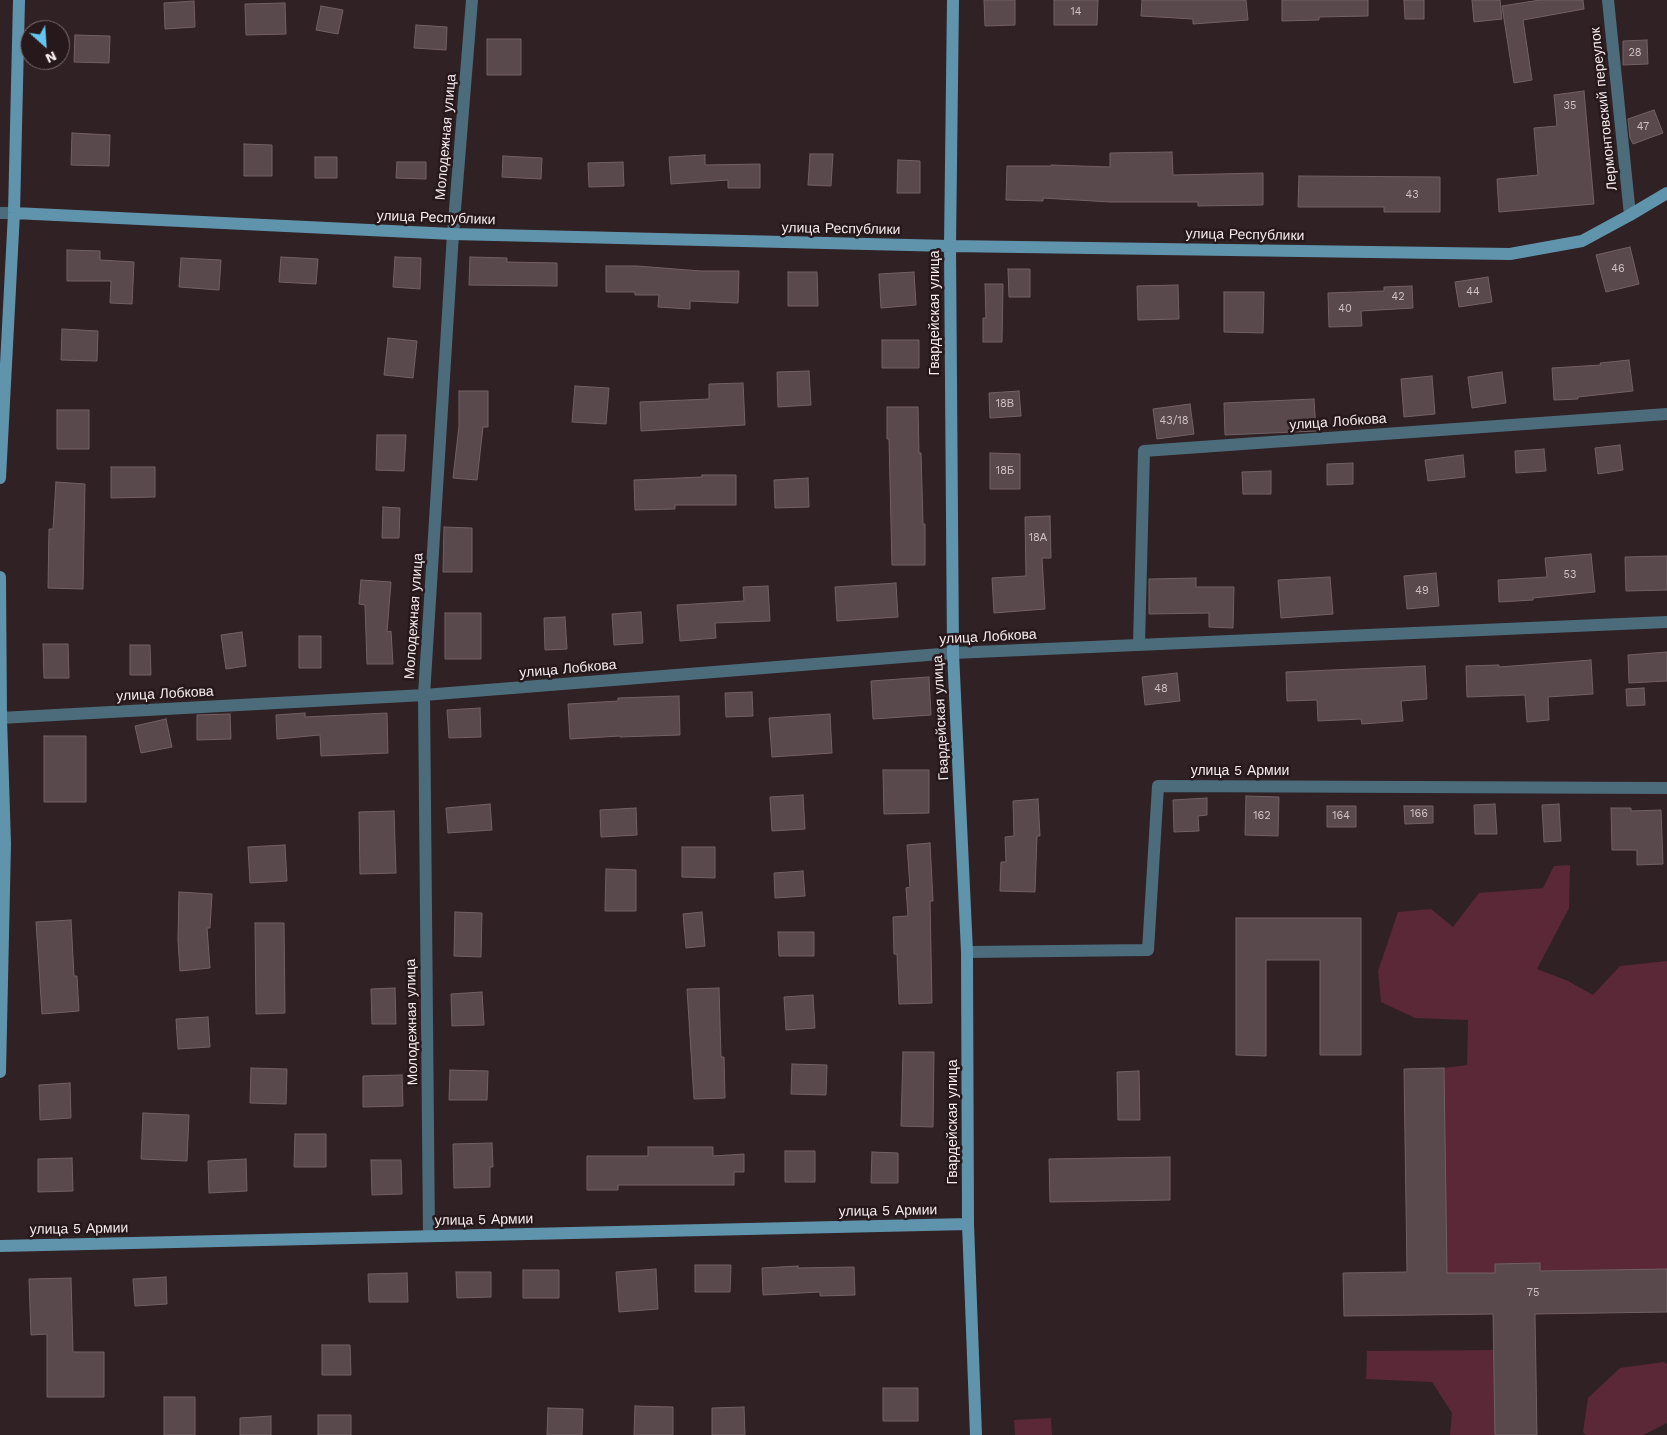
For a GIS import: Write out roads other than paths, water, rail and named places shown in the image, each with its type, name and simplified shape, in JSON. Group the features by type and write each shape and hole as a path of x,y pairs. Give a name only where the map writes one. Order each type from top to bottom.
{"main road":[{"path":"0,478 14,213 19,0"},
{"name":"Гвардейская улица","path":"954,0 950,246 953,653 967,952 968,1224 976,1435"},
{"name":"улица Республики","path":"14,213 454,234 950,246 1510,254 1582,241 1630,216 1667,193"},
{"path":"0,576 1,718 5,844 0,1072"},
{"name":"улица 5 Армии","path":"0,1246 968,1224"}],"street":[{"name":"Молодежная улица","path":"429,1236 424,696 454,234 472,0"},
{"name":"Лермонтовский переулок","path":"1608,0 1630,216"},
{"name":"улица Республики","path":"0,213 14,213"},
{"name":"улица Лобкова","path":"1139,644 1144,451 1667,414"},
{"name":"улица Лобкова","path":"1,718 424,696 953,653 1667,622"},
{"name":"улица 5 Армии","path":"967,952 1148,950 1158,786 1667,788"}]}
